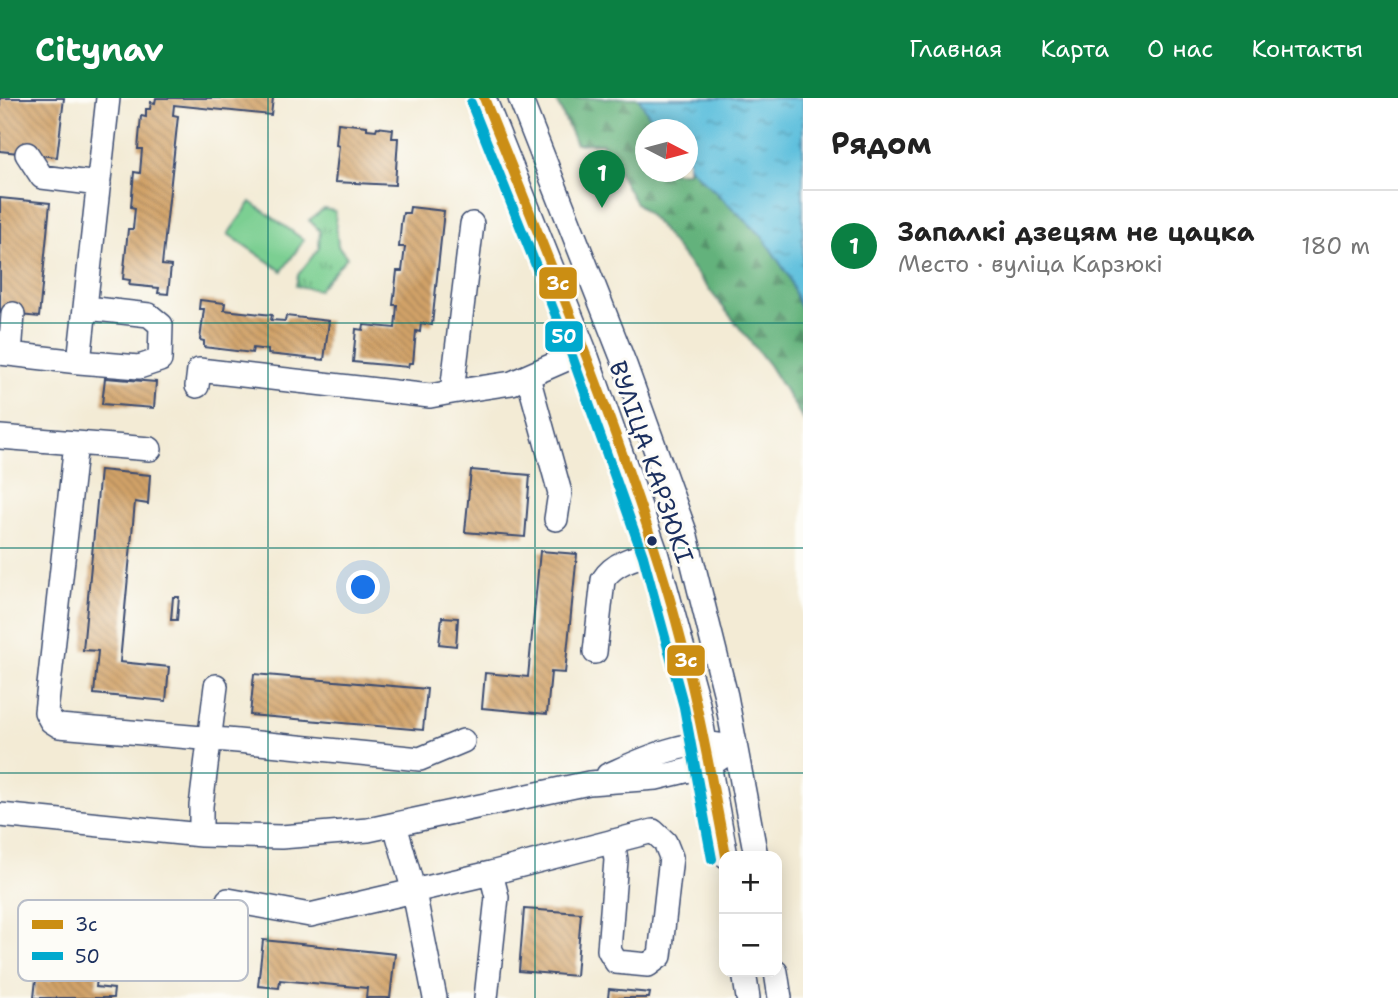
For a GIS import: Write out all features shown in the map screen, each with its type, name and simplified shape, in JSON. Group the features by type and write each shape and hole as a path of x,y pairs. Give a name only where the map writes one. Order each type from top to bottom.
{"street":[{"path":"79,362 108,98"},
{"name":"ВУЛІЦА КАРЗЮКІ","path":"484,98 585,351 656,552 692,684 725,851"},
{"name":"ВУЛІЦА КАРЗЮКІ","path":"520,98 625,365 685,532 726,696 755,851"},
{"path":"27,154 42,177 99,184"},
{"path":"452,392 472,224"},
{"path":"13,314 5,354 139,367 160,360 161,326 149,315 87,308"},
{"path":"197,386 199,370 430,396 512,383 585,351"},
{"path":"528,377 559,493 556,519"},
{"path":"0,437 150,449"},
{"path":"76,443 46,712 51,721 59,726 420,760 463,741"},
{"path":"594,652 603,580 609,570 632,558 656,552"},
{"path":"201,835 201,806 216,686"},
{"path":"0,815 201,835 281,837 368,830 589,782 656,778 707,753 736,747"},
{"path":"395,825 414,892 435,998"},
{"path":"248,904 310,915 414,892 491,873 613,841 653,831 665,842 671,856 660,956 648,965 616,962 609,950 616,860 613,841"},
{"path":"486,998 497,897 491,873"},
{"path":"745,977 748,998"},
{"path":"777,977 780,998"}],"green space":[{"path":"555,98 639,98 651,119 635,119 635,182 698,182 698,175 762,236 788,275 803,314 803,419 769,365 654,220 635,202 602,143 576,144"},
{"path":"251,202 304,240 282,271 228,234"},
{"path":"324,209 335,211 338,246 347,257 318,290 296,286 298,275 319,248 320,231 309,220"}],"water":[{"path":"639,98 803,98 803,314 788,275 762,236 698,175 698,119 651,119"}],"building":[{"path":"0,98 64,98 57,157 0,151"},
{"path":"156,98 273,98 271,115 174,105 173,115 178,116 162,265 171,266 168,294 158,293 159,288 129,285 130,280 123,279 128,229 133,229 135,208 131,207 134,172 140,173 142,149 138,149 141,116 146,117 146,109 150,109 151,102 155,103"},
{"path":"338,123 367,126 367,129 376,130 377,127 393,129 392,138 398,138 395,185 335,182 339,146 336,145"},
{"path":"0,198 50,203 39,317 0,313"},
{"path":"410,207 444,211 432,325 421,323 420,332 416,331 413,363 409,363 408,367 353,362 356,329 363,330 364,325 395,328 397,305 393,305 397,271 402,271 405,247 399,247 401,224 403,213 409,213"},
{"path":"200,300 225,303 224,310 272,315 271,320 285,321 286,316 329,321 324,360 268,354 268,350 253,348 252,353 204,347 204,341 200,340 204,309 199,309"},
{"path":"105,378 156,382 154,408 102,404"},
{"path":"100,470 150,475 148,504 135,502 120,662 169,667 166,701 94,694 98,651 83,650"},
{"path":"471,470 530,475 525,537 465,532"},
{"path":"540,551 577,554 565,673 551,672 547,714 482,708 485,673 528,677"},
{"path":"173,597 179,597 177,620 171,620"},
{"path":"442,617 458,618 456,646 439,644"},
{"path":"254,674 427,689 423,730 250,715"},
{"path":"524,909 581,913 576,976 519,971"},
{"path":"263,940 395,954 390,998 366,998 367,988 280,980 279,988 258,986"},
{"path":"36,981 97,981 96,987 114,989 113,998 34,998"},
{"path":"609,989 650,993 649,998 608,998"}],"transit line":[{"name":"3с","path":"484,98 595,380 667,588 704,740 725,851"},
{"name":"50","path":"471,103 572,356 643,556 684,707 712,859"}],"place":[{"name":"Запалкі дзецям не цацка","path":"602,208"}]}
